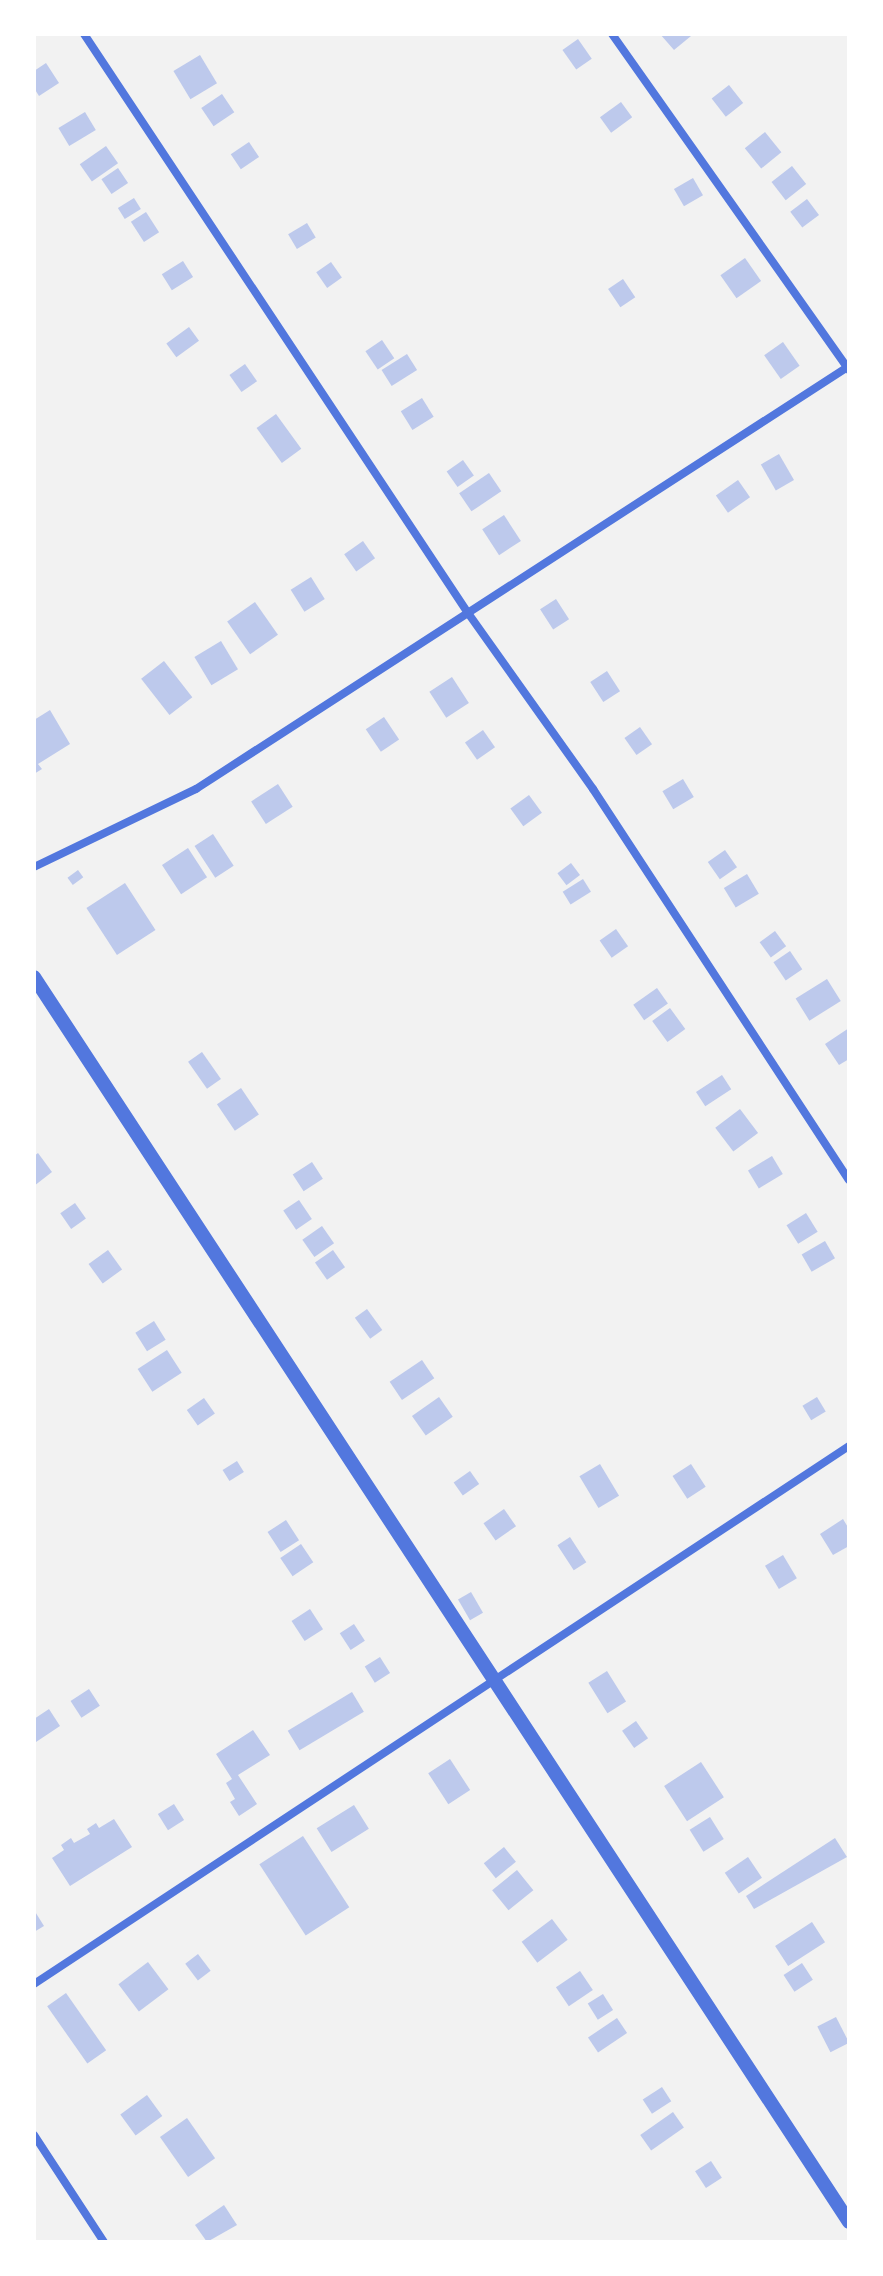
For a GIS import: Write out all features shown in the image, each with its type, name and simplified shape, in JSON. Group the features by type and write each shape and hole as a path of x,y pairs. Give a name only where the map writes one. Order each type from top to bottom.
{"street":[{"path":"84,34 468,613 593,789 849,1180"},
{"path":"34,867 196,789 848,368 612,34"},
{"path":"34,977 849,2222"},
{"path":"34,1984 849,1446"},
{"path":"34,2135 104,2242"}],"building":[{"path":"660,34 690,34 691,36 674,50"},
{"path":"578,39 592,59 576,70 562,50"},
{"path":"200,55 217,83 190,99 173,71"},
{"path":"46,63 59,83 39,96 34,88 34,71"},
{"path":"729,85 743,103 726,117 712,99"},
{"path":"222,94 234,112 214,126 201,108"},
{"path":"621,102 632,117 611,133 600,117"},
{"path":"85,112 96,130 69,146 58,128"},
{"path":"765,132 781,152 761,169 745,148"},
{"path":"249,142 259,157 241,169 231,154"},
{"path":"106,146 118,163 92,182 80,164"},
{"path":"792,166 806,184 786,200 772,182"},
{"path":"118,168 128,183 111,194 101,179"},
{"path":"693,178 703,195 684,206 674,189"},
{"path":"134,198 141,209 125,219 118,208"},
{"path":"807,199 819,215 802,228 790,212"},
{"path":"146,212 159,232 144,242 131,222"},
{"path":"307,223 316,238 297,249 288,234"},
{"path":"745,258 761,281 736,298 720,275"},
{"path":"183,261 193,277 172,290 162,274"},
{"path":"331,262 342,278 327,288 316,272"},
{"path":"623,279 635,297 620,307 608,289"},
{"path":"189,327 199,341 176,357 166,343"},
{"path":"382,340 394,358 378,369 365,351"},
{"path":"783,342 800,366 781,379 764,355"},
{"path":"407,354 417,370 392,386 382,370"},
{"path":"245,364 257,381 241,392 229,375"},
{"path":"422,398 434,417 412,430 401,411"},
{"path":"276,414 301,449 282,463 257,428"},
{"path":"779,454 794,480 776,490 761,464"},
{"path":"463,460 474,476 458,487 447,471"},
{"path":"489,473 501,491 471,511 459,493"},
{"path":"738,480 750,497 728,513 716,495"},
{"path":"504,515 521,541 499,555 482,529"},
{"path":"363,541 375,558 356,571 344,554"},
{"path":"311,577 325,599 304,612 291,590"},
{"path":"556,599 569,619 553,629 540,609"},
{"path":"255,602 278,635 250,654 227,622"},
{"path":"221,641 238,669 211,685 194,657"},
{"path":"164,661 192,697 169,715 141,679"},
{"path":"607,671 620,691 603,702 590,682"},
{"path":"452,677 469,703 446,718 429,692"},
{"path":"50,710 70,744 38,764 42,769 34,774 34,720"},
{"path":"384,717 399,739 381,752 366,729"},
{"path":"640,727 652,744 636,755 624,738"},
{"path":"483,730 495,747 477,760 465,743"},
{"path":"683,779 694,797 673,809 662,791"},
{"path":"278,784 293,807 266,824 251,801"},
{"path":"529,795 542,813 523,826 510,809"},
{"path":"213,834 234,866 215,878 195,846"},
{"path":"188,848 207,877 181,894 162,865"},
{"path":"725,850 737,867 720,879 708,862"},
{"path":"571,863 580,875 566,885 557,873"},
{"path":"78,870 83,877 73,885 67,878"},
{"path":"747,874 759,894 736,908 724,888"},
{"path":"583,879 591,892 571,904 563,892"},
{"path":"125,883 155,930 117,955 86,908"},
{"path":"616,929 628,946 612,958 600,940"},
{"path":"775,931 786,946 771,958 760,942"},
{"path":"790,951 802,969 786,980 773,962"},
{"path":"827,979 841,1001 809,1021 796,999"},
{"path":"657,988 668,1004 644,1020 633,1005"},
{"path":"670,1008 685,1029 667,1042 652,1021"},
{"path":"849,1028 849,1059 839,1065 825,1044"},
{"path":"202,1052 221,1079 207,1089 188,1062"},
{"path":"722,1075 731,1089 705,1106 696,1092"},
{"path":"241,1088 259,1115 235,1131 217,1104"},
{"path":"740,1109 758,1133 733,1152 715,1128"},
{"path":"38,1153 52,1172 34,1186 34,1156"},
{"path":"772,1156 783,1174 759,1188 748,1170"},
{"path":"312,1162 323,1179 304,1191 293,1175"},
{"path":"299,1200 312,1219 296,1230 283,1211"},
{"path":"75,1203 86,1219 71,1229 60,1213"},
{"path":"806,1213 818,1232 798,1244 786,1225"},
{"path":"322,1226 334,1243 314,1257 302,1240"},
{"path":"825,1241 835,1258 812,1272 802,1254"},
{"path":"108,1250 122,1269 103,1284 89,1264"},
{"path":"333,1250 345,1267 327,1280 315,1263"},
{"path":"367,1309 382,1330 370,1339 355,1318"},
{"path":"154,1321 166,1340 147,1351 135,1333"},
{"path":"167,1350 182,1373 152,1392 138,1369"},
{"path":"422,1360 434,1378 402,1400 390,1382"},
{"path":"439,1397 453,1417 426,1436 412,1416"},
{"path":"817,1397 826,1412 811,1420 802,1406"},
{"path":"204,1398 215,1414 198,1426 187,1410"},
{"path":"237,1461 244,1472 229,1481 223,1470"},
{"path":"600,1464 619,1496 598,1508 579,1476"},
{"path":"691,1464 706,1487 687,1499 673,1476"},
{"path":"470,1471 479,1484 463,1496 454,1482"},
{"path":"504,1509 516,1526 496,1541 484,1523"},
{"path":"843,1519 849,1529 849,1546 833,1555 820,1534"},
{"path":"286,1520 299,1540 281,1552 268,1532"},
{"path":"570,1537 586,1562 574,1570 557,1545"},
{"path":"301,1544 313,1562 293,1576 280,1558"},
{"path":"783,1555 797,1578 779,1589 765,1566"},
{"path":"471,1592 483,1613 470,1620 458,1599"},
{"path":"310,1609 323,1629 305,1641 292,1621"},
{"path":"354,1624 365,1641 351,1650 340,1633"},
{"path":"380,1657 390,1673 375,1683 365,1667"},
{"path":"607,1671 626,1702 607,1713 588,1683"},
{"path":"89,1689 100,1706 81,1718 71,1701"},
{"path":"352,1692 364,1712 300,1750 288,1731"},
{"path":"49,1709 60,1726 36,1742 34,1719"},
{"path":"636,1721 648,1738 634,1748 622,1731"},
{"path":"253,1730 270,1755 238,1775 257,1804 239,1816 230,1802 235,1799 226,1783 232,1779 216,1754"},
{"path":"450,1759 470,1790 448,1804 428,1773"},
{"path":"701,1762 724,1797 687,1821 664,1786"},
{"path":"174,1804 184,1820 168,1830 158,1814"},
{"path":"354,1805 369,1829 332,1852 317,1828"},
{"path":"710,1817 724,1839 703,1852 690,1830"},
{"path":"114,1819 132,1847 70,1886 52,1858 64,1850 61,1845 71,1838 74,1843 90,1834 87,1829 96,1823 99,1828"},
{"path":"303,1836 349,1907 306,1936 259,1864"},
{"path":"835,1838 847,1857 754,1909 746,1896"},
{"path":"504,1847 516,1862 496,1878 484,1863"},
{"path":"748,1857 762,1878 739,1893 725,1873"},
{"path":"517,1870 533,1890 508,1910 492,1890"},
{"path":"34,1910 44,1926 34,1932"},
{"path":"552,1919 568,1940 537,1963 522,1942"},
{"path":"812,1922 825,1942 788,1966 775,1946"},
{"path":"198,1954 211,1971 198,1980 185,1964"},
{"path":"148,1962 168,1989 139,2011 118,1984"},
{"path":"802,1963 813,1980 794,1992 784,1975"},
{"path":"580,1971 593,1990 569,2006 556,1987"},
{"path":"66,1993 106,2050 87,2064 47,2006"},
{"path":"603,1994 613,2010 598,2020 588,2004"},
{"path":"836,2017 849,2043 830,2052 817,2027"},
{"path":"617,2018 627,2033 598,2052 588,2038"},
{"path":"662,2087 671,2101 652,2114 643,2100"},
{"path":"147,2095 162,2116 136,2135 120,2114"},
{"path":"673,2112 684,2128 651,2151 640,2135"},
{"path":"187,2118 215,2158 188,2177 160,2137"},
{"path":"711,2161 722,2178 706,2188 695,2171"},
{"path":"224,2205 237,2225 207,2242 195,2225"}]}
